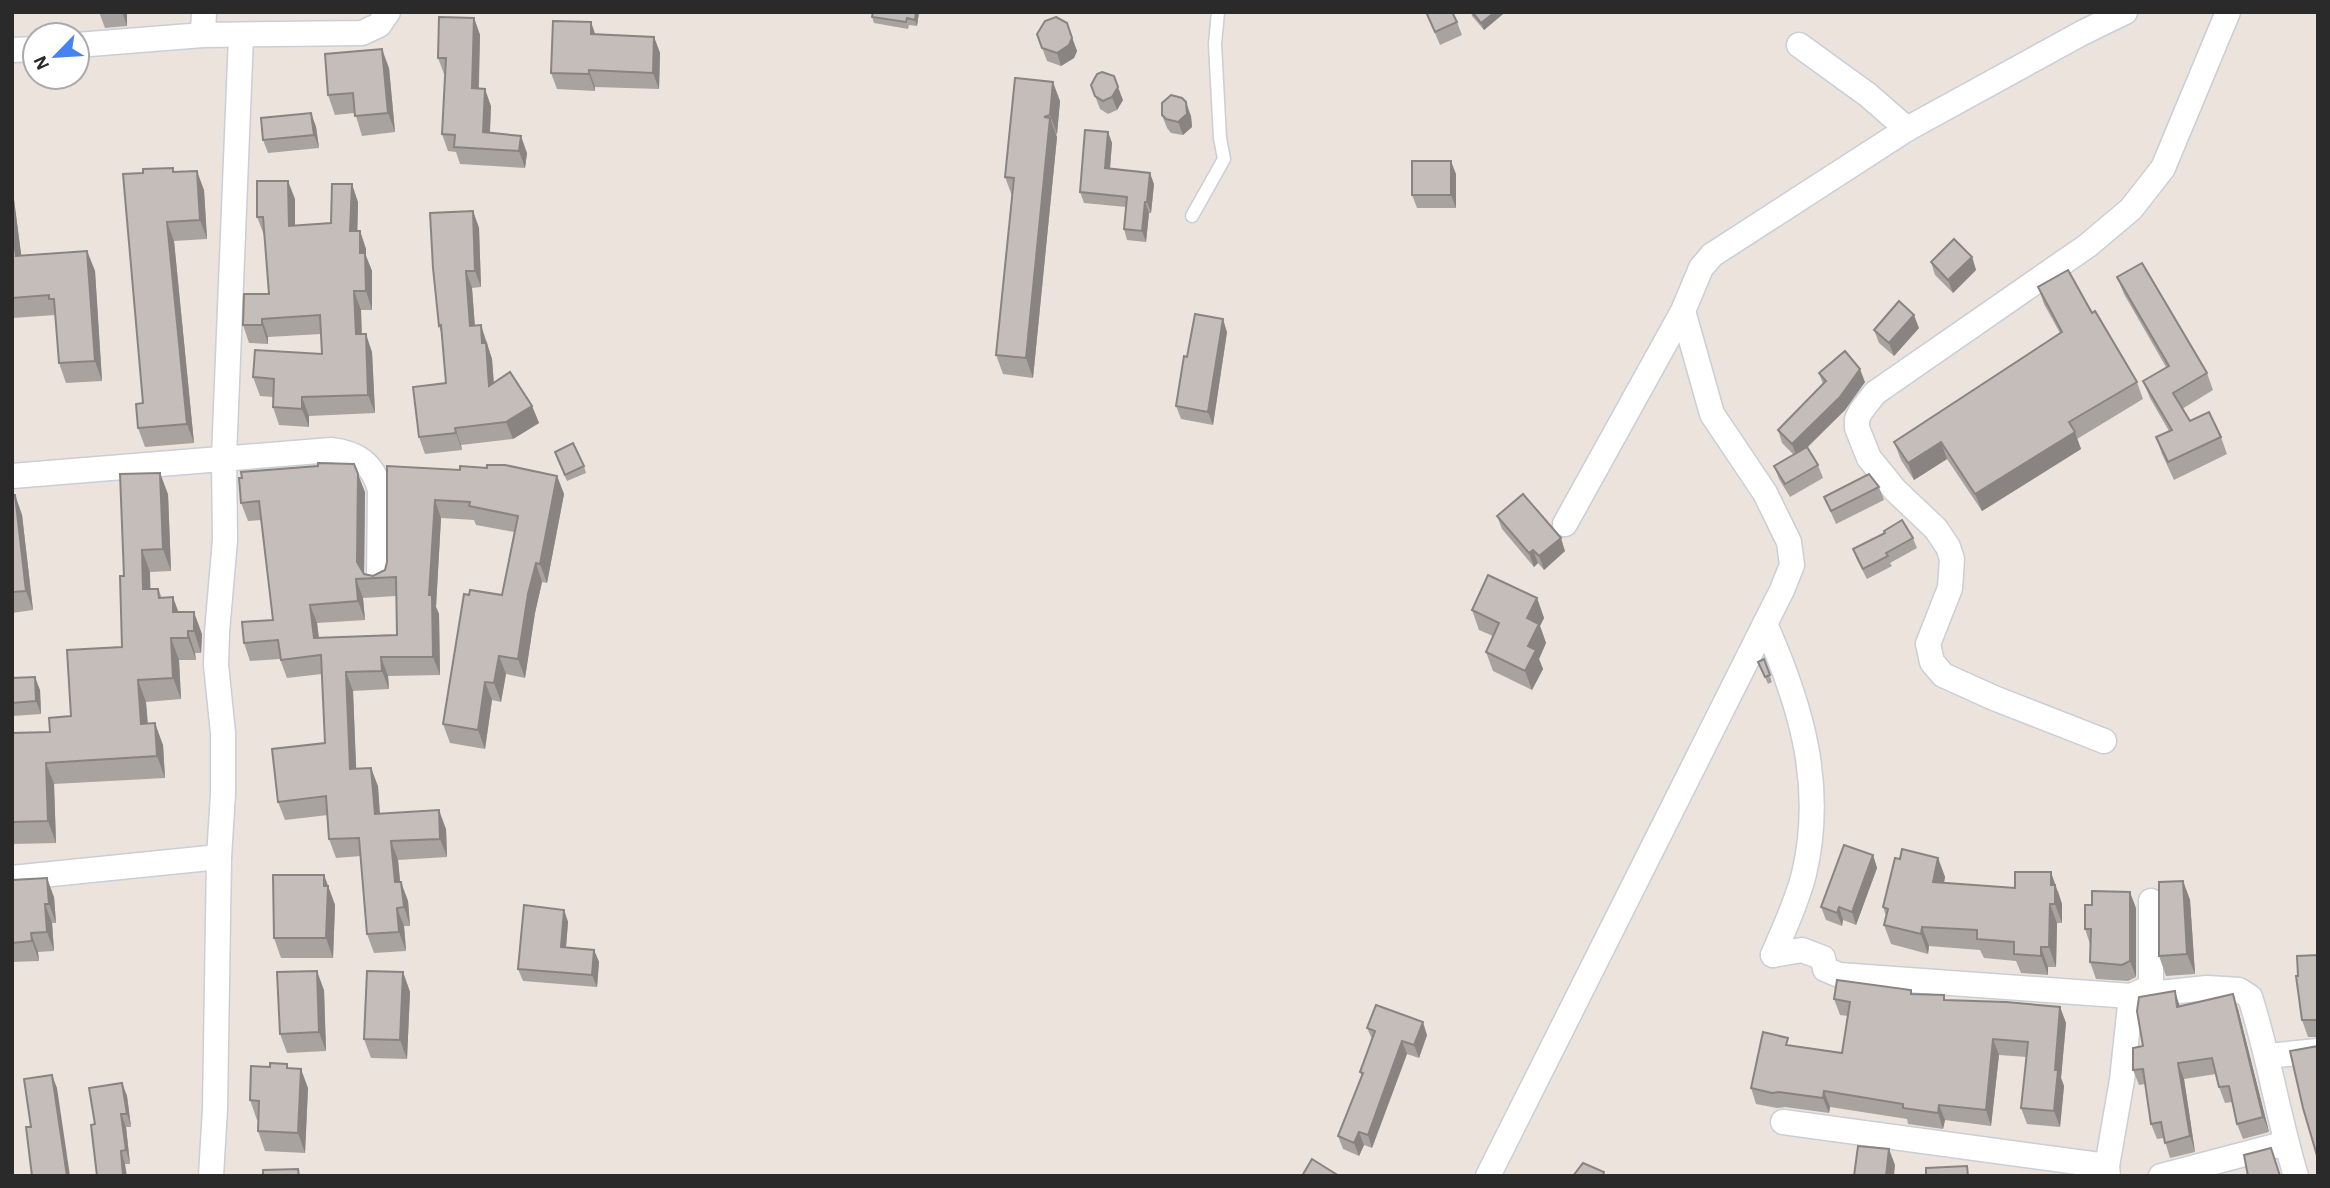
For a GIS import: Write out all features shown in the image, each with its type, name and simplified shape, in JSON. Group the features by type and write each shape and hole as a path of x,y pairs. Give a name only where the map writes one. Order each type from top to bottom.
{"street":[{"path":"91,43 204,24 241,36 362,33 379,25 388,12"},
{"path":"1565,524 1683,311 1701,268 1712,255 1907,129 2125,12"},
{"path":"2104,741 1943,675 1932,662 1928,645 1950,588 1952,559 1948,547 1936,529 1895,490 1869,458 1857,428 1857,419 1875,393 2087,246 2131,209 2163,168 2228,12"},
{"path":"211,1176 223,794 223,733 216,665 218,601 225,540 224,457 241,36"},
{"path":"1799,45 1868,95 1907,129"},
{"path":"1488,1176 1765,624 1792,565 1789,542 1765,493 1712,414 1683,311"},
{"path":"12,476 224,457 331,450 348,452 369,466 380,490 379,580"},
{"path":"1765,624 1782,663 1801,724 1812,774 1810,843 1803,878 1773,955 1802,950 1823,958 1825,969 1839,975 2131,996 2207,988 2243,991 2250,997 2267,1056 2296,1176"},
{"path":"12,878 219,857"},
{"path":"2131,996 2151,987 2151,901"},
{"path":"1783,1122 2107,1171 2122,1080 2131,996"},
{"path":"2267,1056 2318,1051"},
{"path":"2161,1176 2286,1143"}],"lane":[{"path":"1192,216 1224,159 1220,138 1215,44 1217,12"}],"building":[{"path":"873,12 916,12 915,20 907,18 906,22 872,17"},
{"path":"1426,12 1452,12 1457,22 1435,32"},
{"path":"1472,12 1495,12 1481,23"},
{"path":"439,17 474,18 472,88 485,89 483,132 521,136 519,151 454,147 455,135 442,134 446,58 438,58"},
{"path":"1056,17 1067,23 1072,38 1069,45 1057,53 1042,48 1037,34 1045,21"},
{"path":"553,21 591,22 591,34 654,37 653,73 589,70 589,74 551,73"},
{"path":"382,49 388,113 355,116 353,93 328,95 325,54"},
{"path":"1102,72 1114,76 1118,87 1112,97 1103,101 1095,96 1091,85 1097,74"},
{"path":"1015,78 1053,82 1050,115 1044,117 1050,118 1026,358 996,355 1014,178 1005,177"},
{"path":"1171,95 1186,102 1187,114 1178,122 1162,115 1162,103"},
{"path":"311,113 314,135 263,140 261,118"},
{"path":"1085,130 1108,132 1105,168 1150,173 1142,231 1124,229 1127,197 1080,192"},
{"path":"1412,161 1451,161 1451,195 1412,195"},
{"path":"173,168 173,172 197,171 200,220 167,222 187,424 138,428 136,404 143,403 123,174 143,173 143,169"},
{"path":"257,181 288,181 289,226 331,223 332,184 352,184 350,231 360,231 360,253 365,253 366,291 354,291 356,334 366,334 368,395 302,397 302,409 273,407 274,379 253,377 255,350 322,354 320,315 262,319 262,325 243,325 244,294 269,294 263,217 257,217"},
{"path":"473,211 475,271 466,271 470,326 481,325 482,343 486,343 489,386 510,372 532,406 506,422 455,428 456,433 419,437 413,387 446,383 433,268 430,213"},
{"path":"12,223 16,256 87,251 95,361 59,363 54,299 49,299 49,295 12,298"},
{"path":"1954,239 1972,257 1948,280 1931,262"},
{"path":"2142,263 2207,373 2173,393 2190,421 2209,412 2221,437 2168,462 2156,437 2172,430 2143,381 2169,366 2117,277"},
{"path":"2068,270 2092,313 2095,311 2137,382 2069,422 2075,432 1975,494 1941,442 1908,463 1894,442 2062,332 2038,287"},
{"path":"1899,301 1914,315 1889,343 1874,330"},
{"path":"1195,314 1223,319 1208,412 1176,406 1184,356 1187,357"},
{"path":"1845,351 1860,369 1840,397 1792,444 1778,430 1826,381 1819,373"},
{"path":"573,443 584,466 565,475 555,452"},
{"path":"1807,447 1818,465 1785,484 1774,466"},
{"path":"318,463 354,464 358,474 357,562 364,574 373,576 385,570 387,562 387,466 460,470 460,466 487,468 487,465 505,465 557,476 540,564 536,563 528,594 518,659 499,656 494,683 485,682 478,730 443,724 464,594 469,595 470,590 502,595 518,516 469,506 470,502 435,500 429,595 432,595 433,657 381,657 382,671 346,672 350,769 371,768 375,814 439,810 440,839 391,841 395,882 401,882 404,907 397,908 399,932 367,934 359,838 329,839 326,796 278,802 272,749 325,743 321,655 281,660 278,640 244,643 242,622 273,620 259,501 241,503 241,472 318,466","holes":["396,577 397,635 314,638 310,605 358,601 356,579"]},
{"path":"160,473 163,549 142,550 143,589 158,589 159,598 173,597 173,612 194,612 194,631 188,631 188,638 171,638 173,678 138,680 141,724 155,723 157,756 46,763 48,821 12,822 12,733 50,732 49,718 71,716 67,650 122,647 120,576 124,576 120,474"},
{"path":"1869,474 1879,487 1831,511 1824,497"},
{"path":"1523,494 1561,538 1539,556 1533,550 1529,553 1497,516"},
{"path":"12,495 15,495 26,591 12,592"},
{"path":"1902,520 1913,538 1886,553 1888,556 1863,569 1853,549 1885,533 1884,531"},
{"path":"1488,575 1537,598 1527,618 1539,624 1528,646 1536,650 1525,671 1486,652 1499,623 1472,610"},
{"path":"1764,659 1770,675 1765,677 1758,662"},
{"path":"35,677 36,701 12,703 12,678"},
{"path":"1844,845 1873,855 1852,912 1839,907 1837,913 1821,907"},
{"path":"1902,849 1938,858 1933,882 2015,888 2015,872 2051,872 2051,885 2055,885 2055,904 2050,904 2049,947 2041,947 2041,956 2014,954 2014,942 1977,939 1977,930 1922,927 1921,934 1884,925 1888,909 1883,907 1895,858 1900,859"},
{"path":"273,875 324,875 324,886 328,886 326,938 274,938"},
{"path":"47,878 47,932 31,933 32,941 12,943 12,880"},
{"path":"2183,881 2187,954 2159,956 2159,882"},
{"path":"2092,891 2130,892 2130,961 2122,965 2090,962 2091,929 2085,929 2085,905 2092,905"},
{"path":"524,905 564,910 561,947 594,950 592,975 518,969"},
{"path":"2318,955 2318,1020 2302,1020 2296,976 2297,956"},
{"path":"317,971 319,1032 280,1034 277,972"},
{"path":"367,971 403,972 400,1040 364,1039"},
{"path":"1837,980 1911,990 1911,994 1944,995 1944,1000 2060,1007 2054,1111 2021,1108 2028,1042 1993,1039 1986,1110 1939,1105 1938,1113 1903,1108 1903,1104 1824,1091 1823,1098 1751,1088 1763,1032 1788,1038 1786,1045 1842,1053 1850,1002 1834,999"},
{"path":"2175,991 2177,1007 2233,994 2263,1117 2237,1124 2229,1086 2219,1087 2212,1058 2178,1063 2190,1136 2165,1143 2161,1122 2151,1124 2143,1069 2133,1070 2133,1048 2143,1046 2137,1011 2139,997"},
{"path":"1376,1005 1423,1022 1414,1045 1402,1041 1368,1135 1359,1132 1354,1143 1338,1136 1363,1073 1360,1072 1375,1031 1367,1028"},
{"path":"2318,1046 2318,1159 2290,1051"},
{"path":"270,1063 287,1064 287,1068 301,1069 298,1133 258,1131 259,1101 250,1100 251,1066 270,1067"},
{"path":"52,1075 67,1176 32,1176 26,1127 31,1127 24,1079"},
{"path":"122,1083 127,1114 121,1114 126,1150 121,1151 123,1176 97,1176 91,1125 95,1124 89,1088"},
{"path":"1858,1146 1889,1149 1886,1176 1854,1176"},
{"path":"2271,1148 2280,1176 2248,1176 2244,1155"},
{"path":"1312,1159 1339,1176 1302,1176"},
{"path":"1583,1163 1604,1172 1603,1176 1573,1176"},
{"path":"1967,1166 1968,1176 1926,1176 1926,1168"},
{"path":"298,1169 299,1176 263,1176 263,1170"}]}
